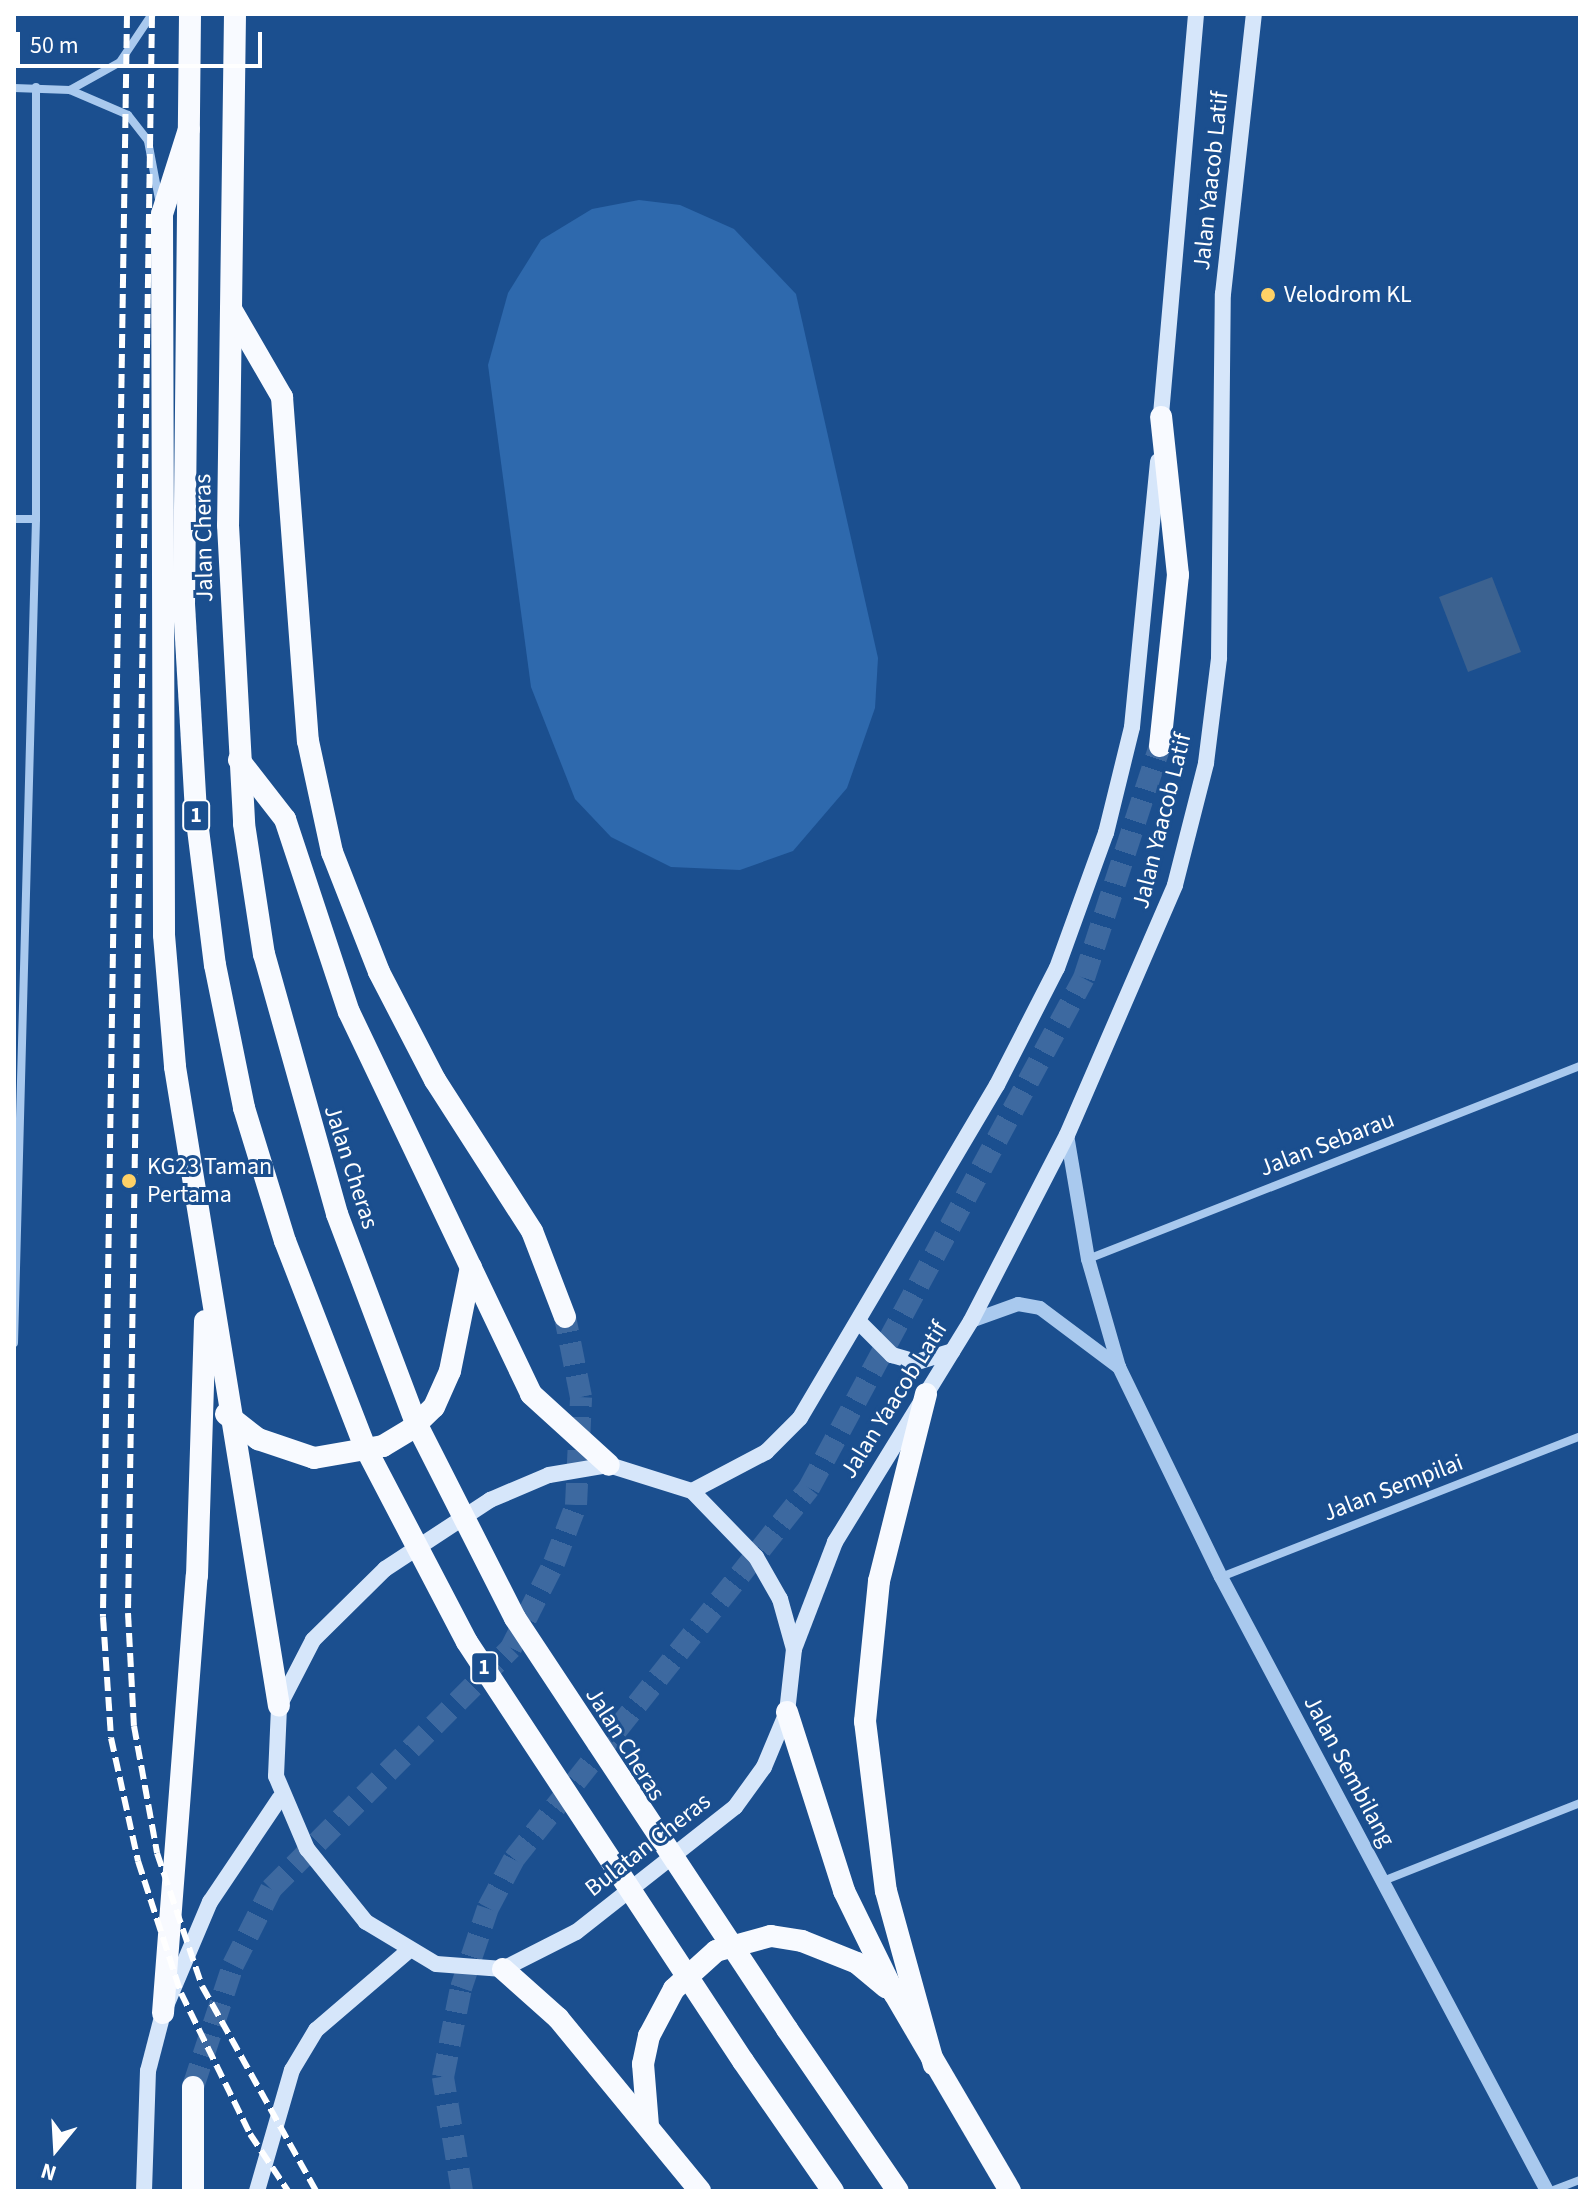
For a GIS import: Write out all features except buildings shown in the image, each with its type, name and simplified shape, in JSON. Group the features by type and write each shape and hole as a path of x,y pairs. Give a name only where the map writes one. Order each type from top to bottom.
{"highway":[{"name":"Jalan Cheras","path":"190,14 184,604 196,813 241,1093 285,1241 364,1445 467,1642 743,2061 833,2191"},
{"name":"Jalan Cheras","path":"235,14 228,525 239,759 264,954 337,1214 416,1423 515,1618 898,2191"},
{"path":"189,129 162,214 164,935 175,1067 208,1236 226,1414 279,1706"},
{"path":"230,308 282,397 308,741 332,852 379,972 435,1080 532,1231 565,1317"},
{"path":"1160,746 1178,575 1161,417"},
{"path":"239,759 285,819 349,1012 531,1394 609,1465"},
{"path":"163,2013 197,1576 208,1236"},
{"path":"226,1414 258,1439 314,1458 383,1446 410,1430 434,1407 450,1371 471,1267"},
{"path":"926,1394 879,1581 865,1721 886,1891 934,2065"},
{"path":"787,1712 826,1849 894,1993 1010,2191"},
{"path":"648,2126 643,2064 649,2036 674,1989 716,1951 771,1936 802,1941 857,1963 894,1993"},
{"path":"503,1969 558,2018 700,2191"},
{"path":"193,2087 193,2191"}],"main road":[{"name":"Jalan Yaacob Latif","path":"692,1491 783,1437 859,1322 1057,968 1106,833 1146,629 1196,14"},
{"name":"Jalan Yaacob Latif","path":"794,1649 835,1542 971,1321 1067,1135 1175,885 1206,763 1219,658 1223,294 1254,14"},
{"path":"859,1322 892,1355 917,1362 952,1351"},
{"name":"Bulatan Cheras","path":"609,1465 692,1491 756,1557 780,1599 794,1649 787,1712 764,1767 735,1807 576,1932 503,1969 436,1964 407,1952 337,1890 280,1798 271,1747 279,1706 313,1640 385,1569 490,1500 549,1475 609,1465"},
{"path":"144,2191 148,2071 163,2013 210,1902 280,1798"},
{"path":"257,2191 292,2070 316,2030 407,1952"}],"street":[{"path":"70,90 120,62 152,14"},
{"path":"14,1343 36,519 36,87"},
{"path":"14,88 70,90 128,115 148,141 162,214"},
{"path":"14,519 36,519"},
{"name":"Jalan Sebarau","path":"1088,1259 1580,1066"},
{"name":"Jalan Sembilang","path":"1067,1135 1088,1259 1119,1367 1221,1577 1549,2191"},
{"name":"Jalan Sembilang","path":"971,1321 1018,1304 1040,1308 1119,1367"},
{"name":"Jalan Sempilai","path":"1221,1577 1580,1436"},
{"path":"1383,1881 1580,1803"},
{"path":"1549,2191 1580,2180"}],"shaded area":[{"path":"639,200 680,205 734,229 796,294 878,658 875,708 847,788 793,851 740,870 671,867 611,837 575,799 531,687 488,365 508,293 541,240 592,209"},
{"path":"1492,577 1521,652 1468,672 1439,597"}],"tunnel":[{"path":"462,2191 443,2077 461,1988 488,1908 514,1859 809,1488 1084,978 1160,746"},
{"path":"193,2087 233,1965 271,1889 511,1648 554,1563 576,1505 581,1397 565,1317"}],"railway":[{"path":"127,14 103,1617 111,1738 138,1861 181,1993 250,2134 288,2191"},
{"path":"152,14 128,1613 134,1726 157,1853 202,1986 316,2191"}],"place":[{"name":"Velodrom KL","path":"1268,295"},
{"name":"KG23 Taman Pertama","path":"129,1181"}]}
